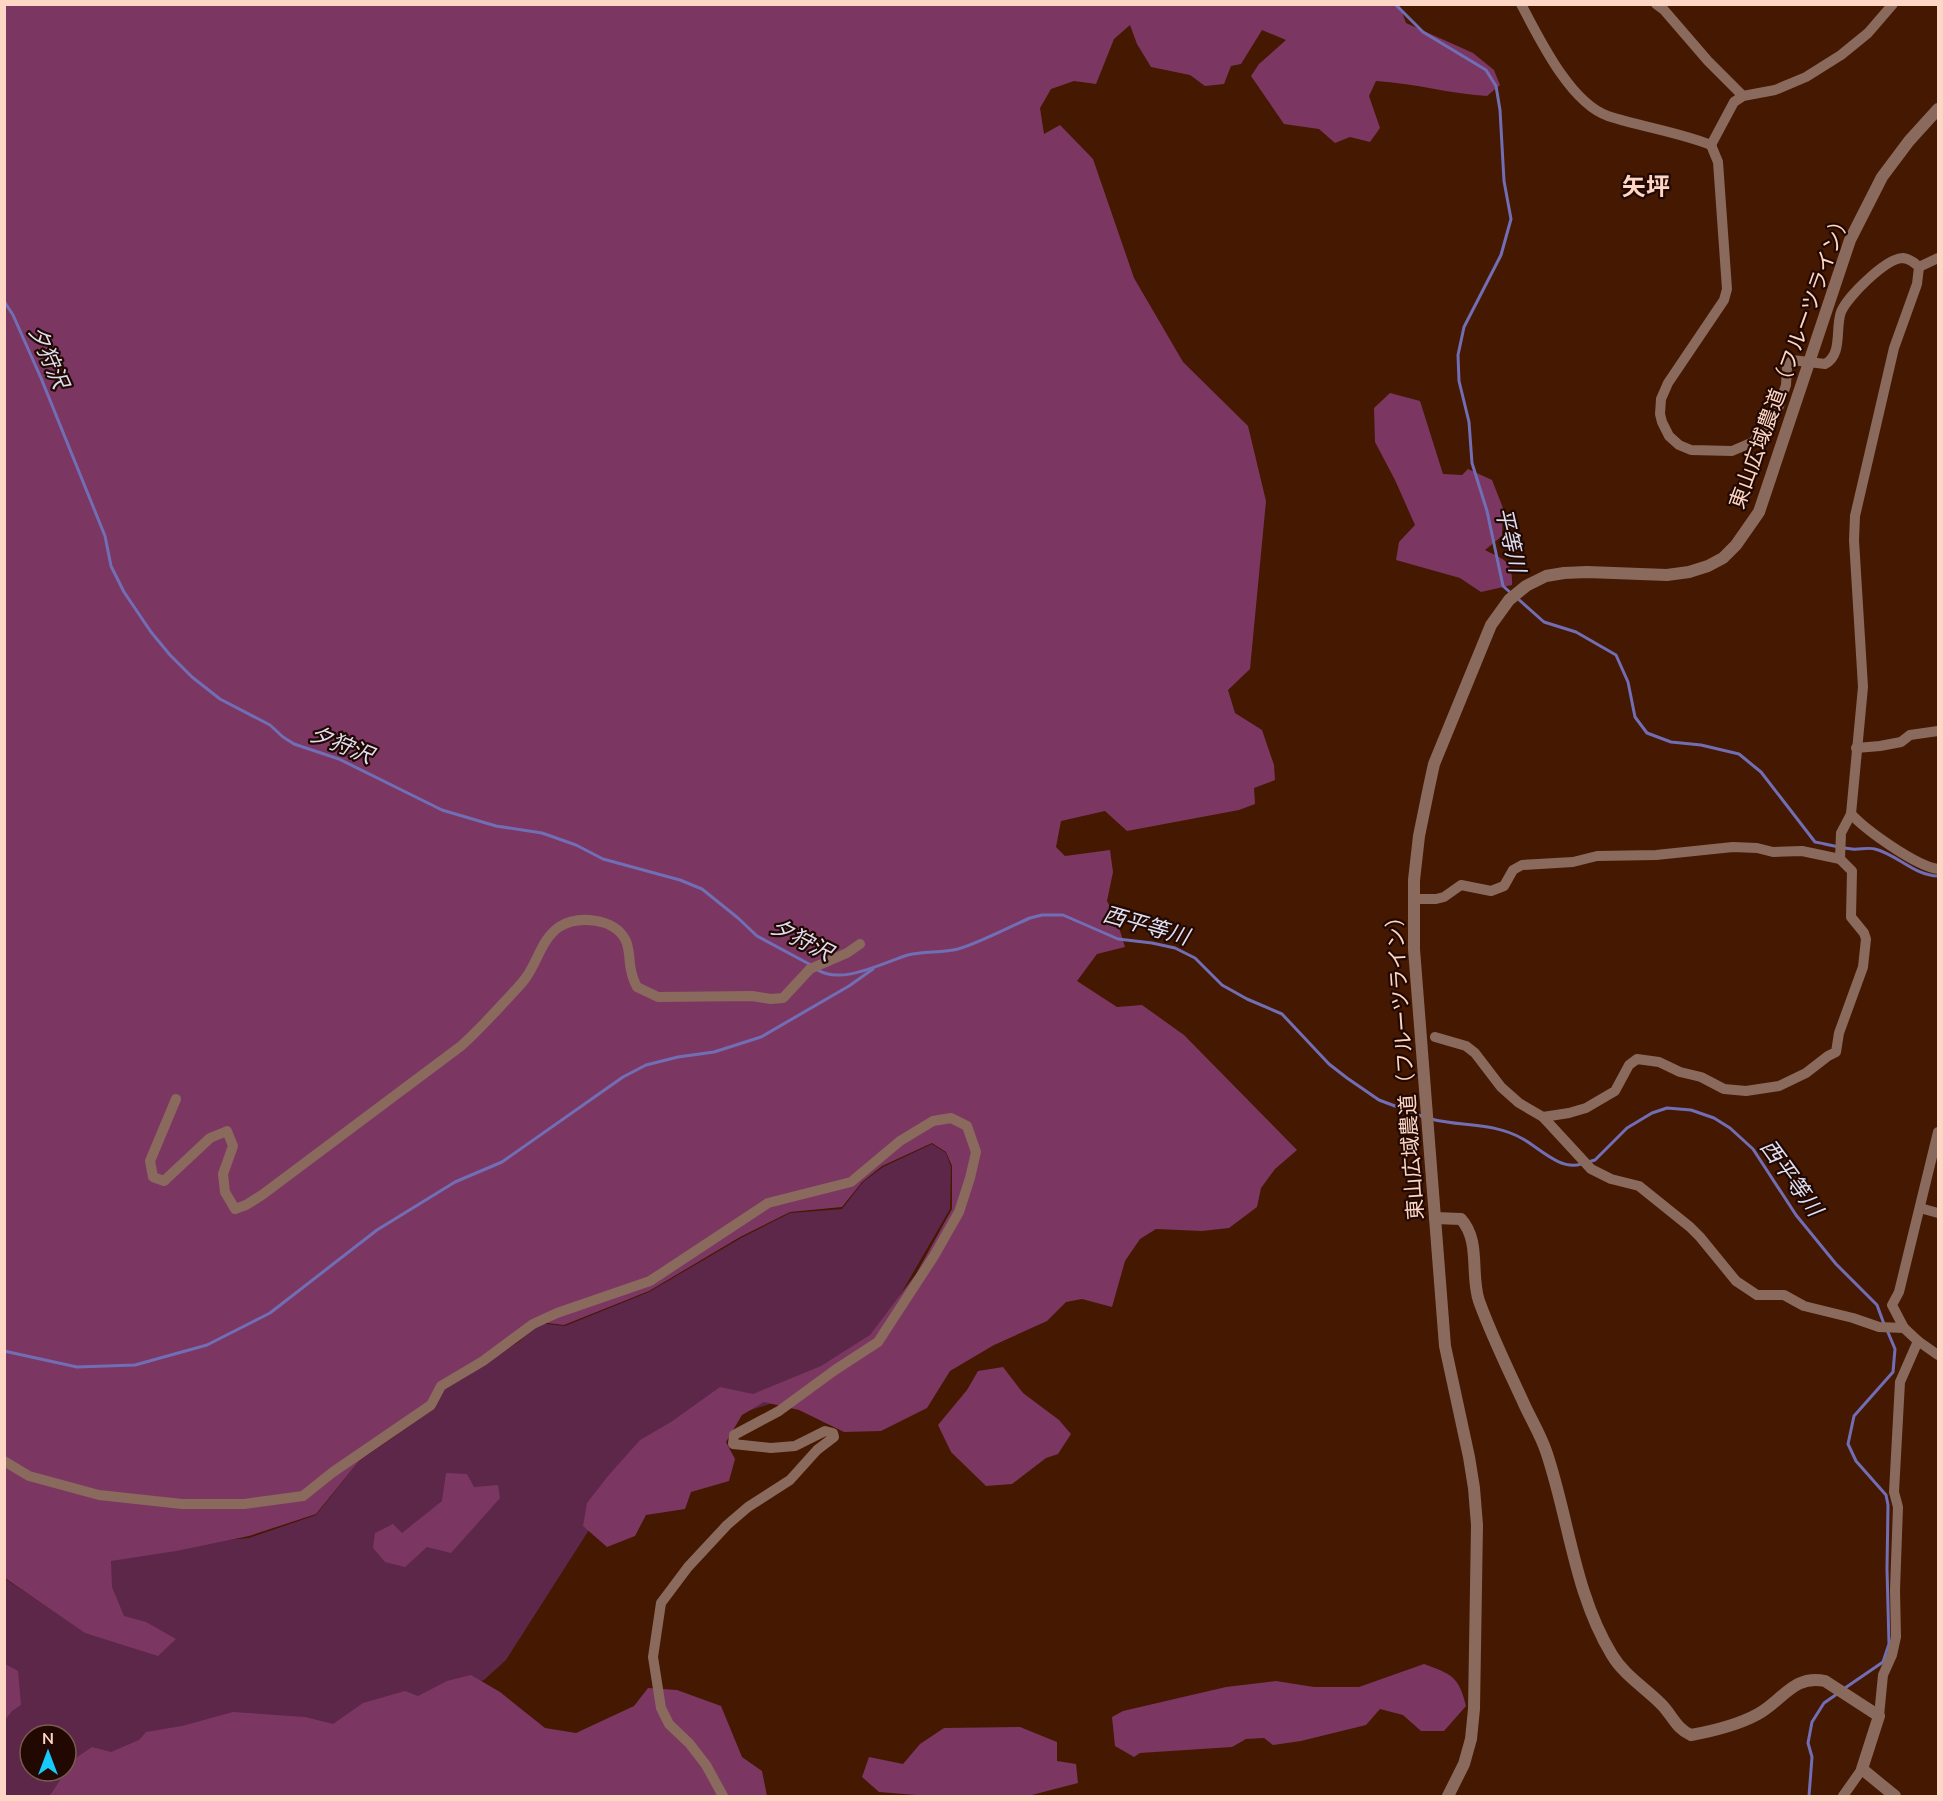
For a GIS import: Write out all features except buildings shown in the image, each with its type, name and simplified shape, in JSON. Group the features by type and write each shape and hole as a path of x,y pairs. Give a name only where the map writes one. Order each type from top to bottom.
{"street":[{"path":"1521,4 1548,55 1573,89 1586,102 1606,115 1711,145"},
{"path":"1656,4 1743,96"},
{"path":"1711,145 1734,102 1743,96 1775,90 1806,77 1841,55 1868,33 1893,4"},
{"name":"東山広域農道（フルーツライン）","path":"1448,1797 1464,1764 1471,1739 1474,1709 1476,1524 1469,1457 1445,1346 1413,949 1413,899 1419,836 1434,764 1491,625 1509,600 1526,586 1546,576 1587,572 1667,575 1689,573 1723,558 1748,530 1759,512 1850,240 1882,177 1938,109"},
{"path":"1543,1117 1586,1108 1615,1091 1629,1065 1637,1059 1659,1062 1680,1072 1701,1077 1724,1089 1746,1091 1779,1086 1806,1073 1836,1052 1839,1033 1863,967 1866,939 1851,917 1852,871 1840,856 1841,833 1851,814 1863,687 1854,540 1855,516 1894,348 1917,284 1918,267 1912,261 1903,258 1892,260 1846,302 1840,314 1835,353 1830,361 1825,364 1792,360 1787,367 1784,393 1777,412 1753,442 1732,451 1691,450 1679,445 1669,436 1662,422 1661,399 1668,383 1724,300 1727,289 1718,162 1711,145"},
{"path":"1918,267 1938,258"},
{"path":"1856,748 1880,746 1901,741 1910,735 1938,731"},
{"path":"1851,814 1861,824 1922,865 1938,869"},
{"path":"1413,899 1444,897 1461,885 1491,891 1504,886 1513,870 1522,865 1573,862 1598,856 1656,855 1733,847 1840,856"},
{"path":"176,1099 150,1161 153,1177 164,1181 210,1138 227,1131 232,1146 223,1174 225,1192 235,1209 262,1195 461,1046 483,1026 527,977 542,946 558,928 567,923 586,920 611,925 624,937 629,948 632,974 637,987 658,997 783,998 810,969 847,953 860,944"},
{"path":"1435,1037 1466,1046 1475,1053 1501,1087 1519,1103 1543,1117 1591,1168 1611,1179 1639,1186 1690,1227 1736,1281 1757,1295 1784,1295 1804,1306 1879,1327 1899,1329 1938,1355"},
{"path":"4,1461 29,1476 111,1496 182,1504 244,1504 303,1496 333,1472 431,1405 441,1386 483,1361 533,1324 557,1313 650,1281 768,1203 851,1182 900,1141 933,1121 951,1118 967,1126 976,1152 959,1212 934,1256 878,1342 779,1411 734,1435 733,1444 771,1448 795,1446 825,1431 834,1433 834,1437 817,1450 790,1480 748,1507 727,1525 688,1567 661,1603 653,1657 661,1708 669,1724 689,1743 706,1765 723,1797"},
{"path":"1899,1329 1892,1305 1899,1292 1938,1132"},
{"path":"1920,1208 1938,1213"},
{"path":"1435,1218 1461,1219 1468,1227 1472,1242 1478,1298 1497,1345 1546,1450 1573,1553 1595,1622 1612,1654 1626,1672 1663,1705 1676,1726 1691,1735 1738,1723 1757,1715 1795,1685 1806,1680 1826,1681 1879,1716"},
{"path":"1843,1797 1862,1769 1879,1716 1883,1675 1892,1655 1896,1637 1898,1507 1894,1492 1900,1382 1918,1341"},
{"path":"1862,1769 1895,1797"}],"shaded area":[{"path":"1399,4 1406,23 1473,53 1494,70 1500,85 1487,96 1376,81 1369,96 1380,128 1370,142 1350,137 1335,143 1319,129 1284,124 1251,76 1259,64 1286,40 1262,30 1241,64 1231,66 1224,84 1205,86 1190,75 1151,67 1137,44 1130,25 1114,39 1096,84 1074,81 1051,89 1040,108 1044,134 1060,125 1093,159 1134,278 1183,362 1248,426 1266,501 1250,669 1228,690 1235,713 1262,730 1274,765 1275,780 1254,788 1255,804 1239,810 1127,831 1105,811 1061,821 1056,847 1065,856 1110,850 1113,872 1107,901 1117,921 1125,947 1097,954 1077,981 1117,1007 1142,1005 1184,1035 1297,1150 1275,1169 1261,1188 1257,1207 1229,1228 1202,1231 1156,1229 1140,1239 1125,1261 1112,1307 1082,1299 1066,1302 1047,1321 994,1345 950,1371 927,1408 881,1431 844,1432 799,1410 764,1402 742,1415 726,1442 735,1459 729,1481 691,1492 685,1509 646,1515 635,1536 607,1547 583,1526 587,1503 640,1440 671,1422 720,1387 753,1394 821,1366 870,1335 916,1274 952,1209 952,1166 946,1152 932,1143 882,1166 862,1182 842,1207 790,1212 740,1237 649,1291 564,1325 539,1322 520,1340 444,1388 434,1407 359,1461 316,1514 249,1536 111,1561 112,1587 124,1616 146,1622 176,1639 158,1656 85,1633 5,1578 4,5"},
{"path":"1390,393 1420,401 1443,474 1462,475 1468,469 1492,480 1503,508 1502,536 1485,550 1506,562 1511,570 1512,585 1481,592 1460,578 1396,560 1399,542 1415,525 1375,442 1374,408"},
{"path":"932,1144 946,1153 951,1167 950,1209 873,1342 791,1397 711,1423 596,1519 506,1660 484,1680 297,1752 192,1796 5,1796 4,1578 85,1632 98,1554 120,1549 249,1538 316,1515 359,1461 435,1408 444,1389 520,1341 538,1323 565,1326 649,1292 741,1238 790,1213 842,1209 863,1182 883,1167"},
{"path":"1003,1367 1023,1393 1059,1420 1071,1434 1058,1454 1046,1458 1012,1484 986,1486 951,1452 938,1425 967,1390 978,1371"},
{"path":"446,1473 467,1474 474,1487 498,1485 500,1498 451,1553 427,1547 405,1567 385,1562 373,1548 375,1533 393,1524 402,1533 442,1501"},
{"path":"5,1664 18,1671 21,1705 5,1720"},
{"path":"1424,1664 1447,1674 1457,1682 1466,1706 1444,1731 1421,1731 1403,1715 1380,1709 1366,1725 1301,1741 1273,1745 1264,1738 1246,1739 1232,1747 1140,1753 1134,1757 1115,1746 1112,1717 1123,1711 1226,1687 1276,1681 1314,1687 1359,1687"},
{"path":"471,1675 500,1692 545,1728 576,1733 634,1706 648,1688 677,1690 721,1706 742,1757 762,1771 767,1796 49,1796 58,1783 78,1783 78,1757 92,1747 111,1752 139,1740 146,1732 182,1726 233,1712 305,1717 333,1724 363,1703 405,1691 418,1696 447,1681"},
{"path":"1020,1727 1057,1742 1057,1761 1076,1764 1078,1783 1028,1796 928,1796 879,1792 862,1777 869,1757 903,1764 920,1744 944,1728"}],"waterway":[{"name":"平等川","path":"1395,4 1423,32 1486,70 1496,86 1500,110 1504,181 1511,219 1501,255 1464,327 1458,355 1459,381 1469,422 1472,463 1487,511 1503,586 1512,594"},
{"name":"夕狩沢","path":"4,301 13,315 41,378 105,536 111,566 124,592 151,632 192,677 220,699 270,725 294,744 339,759 442,810 496,826 542,833 576,845 603,859 680,880 702,889 757,936 811,965"},
{"name":"平等川","path":"1517,598 1544,622 1576,632 1616,655 1628,682 1635,717 1647,733 1671,742 1701,745 1739,754 1761,772 1815,842 1855,849 1875,849 1922,873 1938,876"},
{"name":"西平等川","path":"816,969 826,974 849,974 908,955 958,949 1030,918 1042,915 1063,915 1118,939 1175,948 1195,958 1222,985 1282,1014 1329,1064 1347,1078 1379,1100 1424,1117"},
{"path":"4,1351 77,1367 135,1365 207,1345 270,1313 377,1230 455,1182 502,1162 623,1077 646,1065 678,1057 714,1052 761,1037 849,986 873,969"},
{"name":"西平等川","path":"1588,1162 1595,1160 1627,1128 1652,1113 1667,1108 1691,1110 1714,1118 1730,1128 1753,1149 1796,1215 1836,1264 1877,1305 1884,1324"},
{"name":"西平等川","path":"1431,1119 1501,1130 1523,1139 1558,1162 1581,1164"},
{"name":"西平等川","path":"1845,1688 1883,1662 1889,1644 1886,1495 1856,1461 1848,1444 1854,1416 1893,1372 1895,1349 1887,1330"},
{"name":"西平等川","path":"1809,1796 1812,1757 1808,1743 1812,1722 1824,1703 1837,1694"}],"district":[{"name":"矢坪","path":"1646,187"}]}
